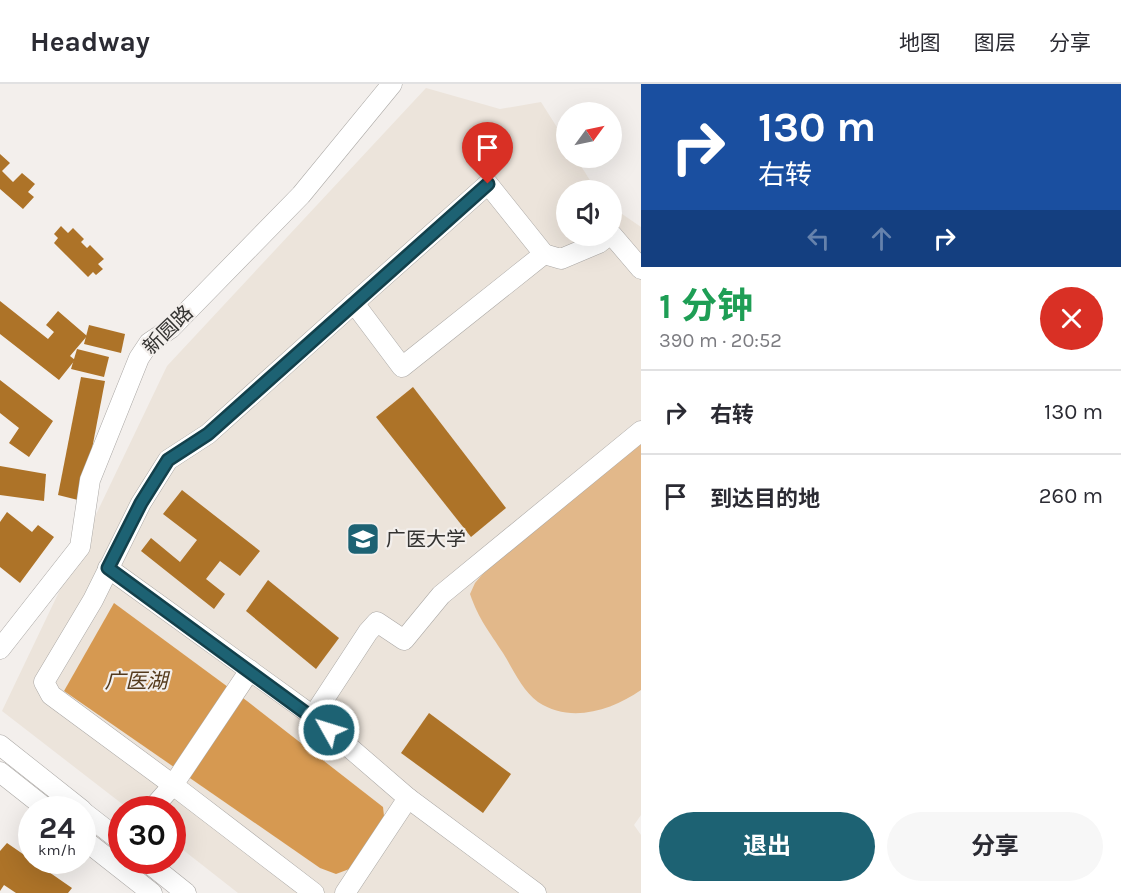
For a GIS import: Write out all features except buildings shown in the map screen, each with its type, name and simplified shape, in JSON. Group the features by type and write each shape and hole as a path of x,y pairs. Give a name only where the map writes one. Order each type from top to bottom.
{"street":[{"name":"新圆路","path":"0,649 80,547 90,480 139,358 149,343 171,328 302,195 392,84"},
{"path":"314,893 51,695 44,682 93,600 141,503 168,460 208,434 488,184 544,254 561,259 593,246"},
{"path":"620,246 641,269"},
{"path":"354,303 402,367 544,254"},
{"path":"313,716 368,632 377,622 404,640 441,595 641,431"},
{"path":"108,568 313,716 408,798 536,893"},
{"path":"164,796 250,670"},
{"path":"30,796 0,773 6,750 64,796"},
{"path":"345,893 408,798"},
{"path":"96,821 108,831"},
{"path":"96,849 152,893"},
{"path":"162,874 186,893"}],"shaded area":[{"name":"广医大学","path":"426,88 500,109 541,102 556,126 556,168 582,168 590,180 556,180 556,246 622,246 622,214 641,227 641,815 634,825 641,835 641,893 238,893 186,852 186,796 112,796 2,711 167,366"},
{"path":"641,440 641,690 617,703 591,712 577,713 551,709 532,697 523,685 481,618 470,594 475,583 492,563"}],"water":[{"name":"广医湖","path":"114,603 247,701 383,807 384,816 352,868 336,874 320,868 64,691"}],"place":[{"name":"广医大学","path":"363,539"}],"route":[{"path":"329,730 313,716 108,568 141,503 168,460 208,434 488,184"}]}
